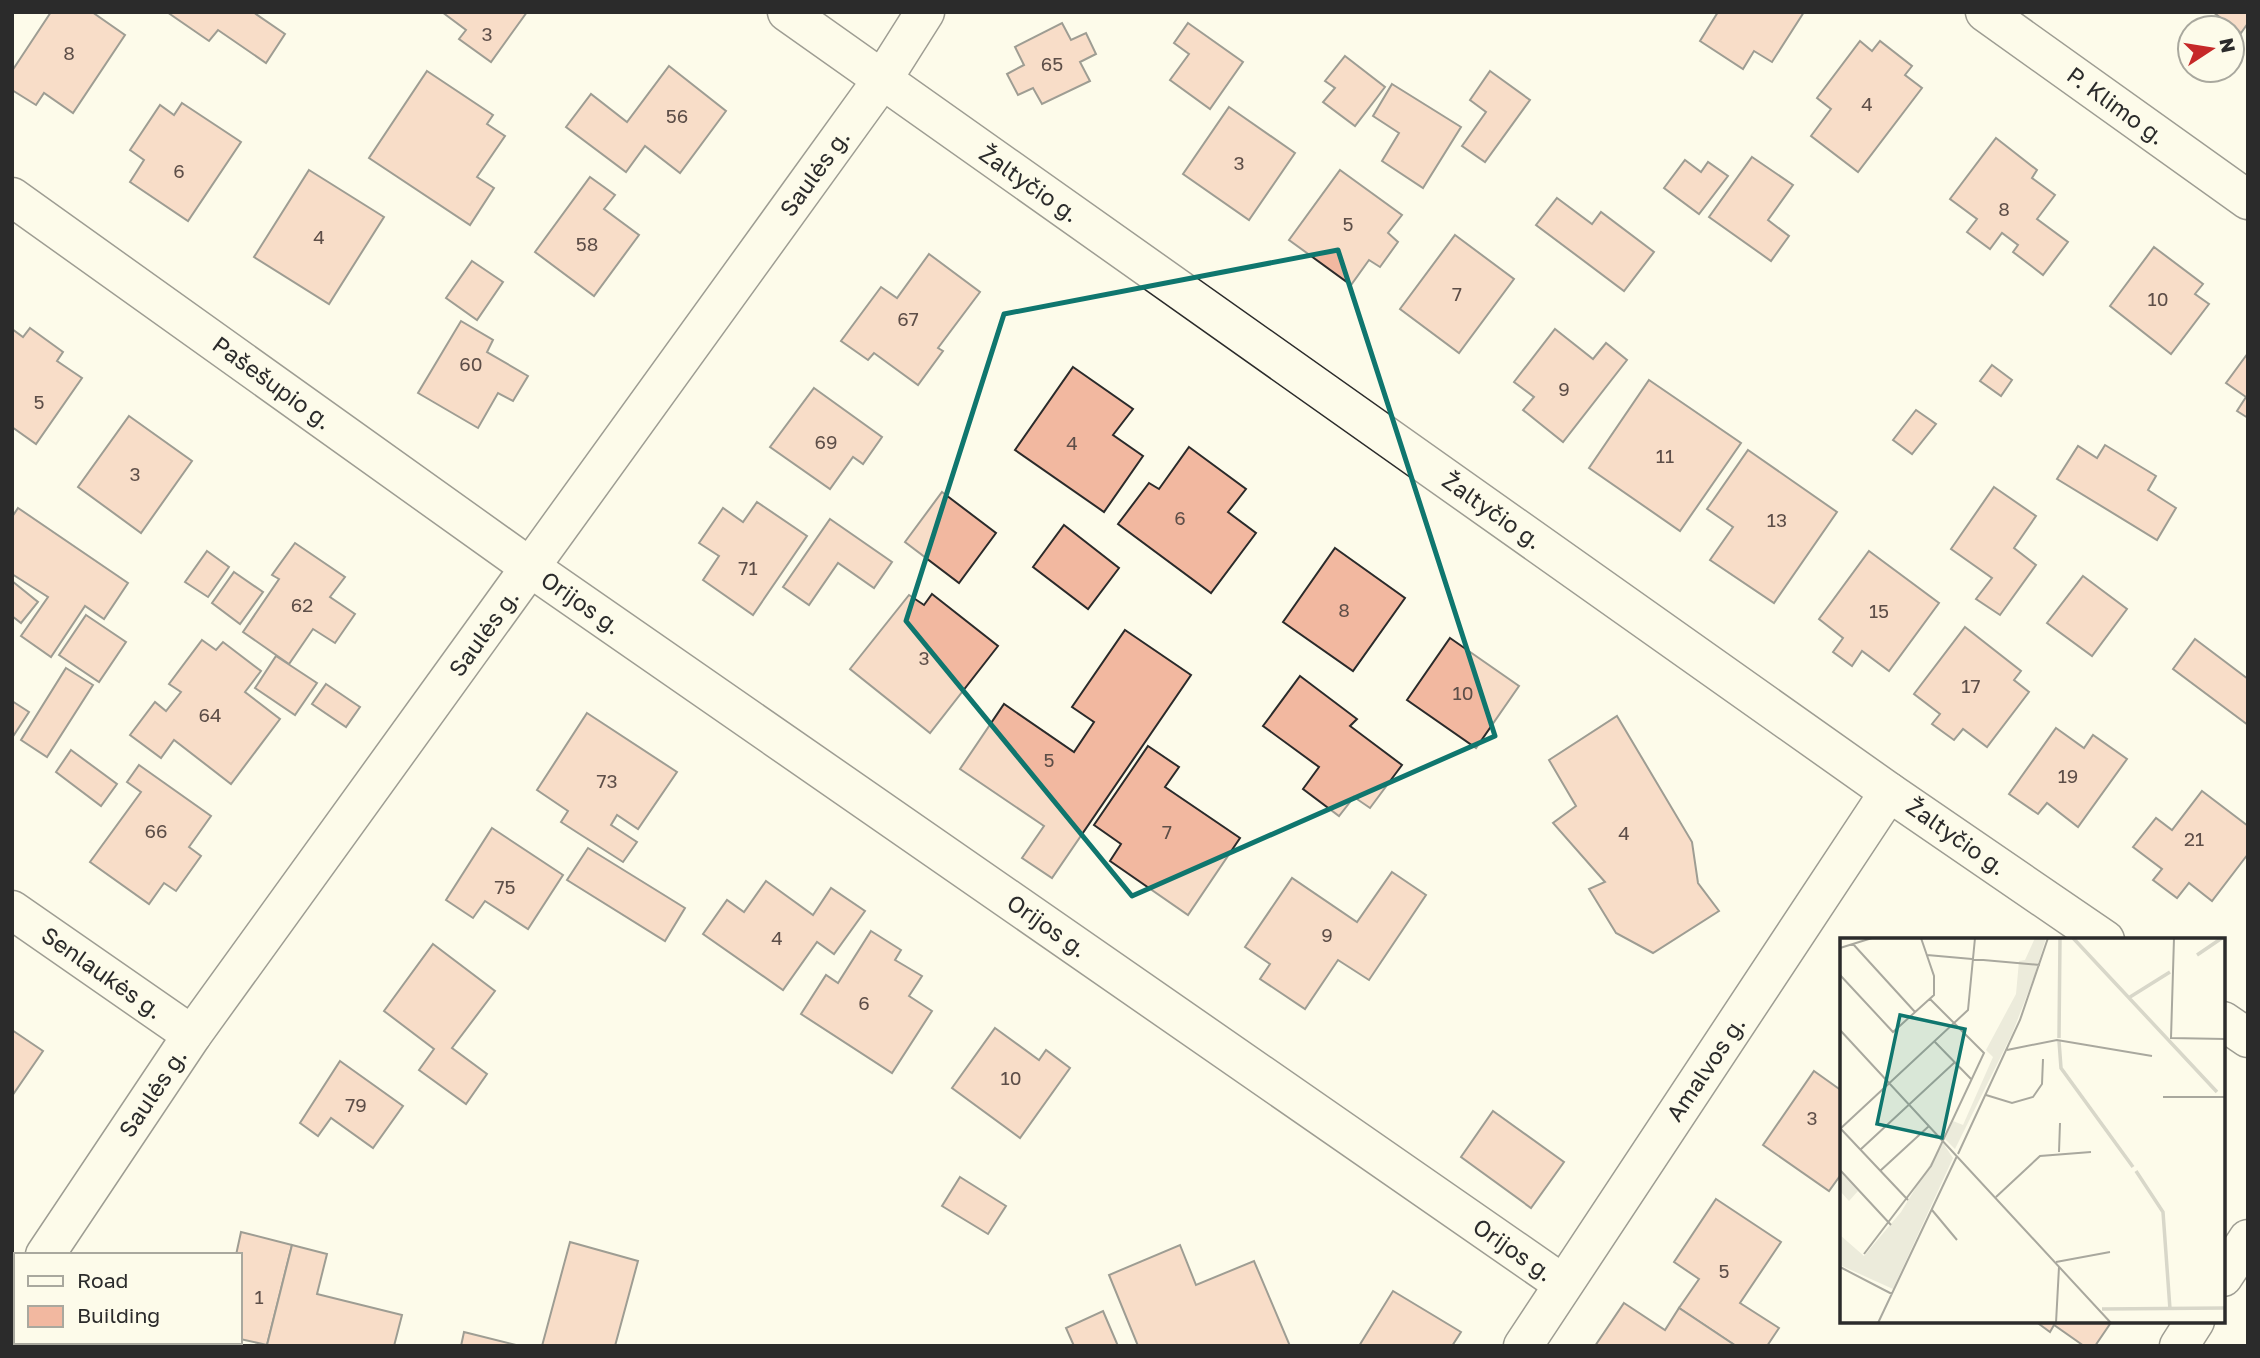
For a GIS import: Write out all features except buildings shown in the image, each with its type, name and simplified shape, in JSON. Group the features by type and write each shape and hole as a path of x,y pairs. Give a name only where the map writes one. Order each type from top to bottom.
{"street":[{"name":"Žaltyčio g.","path":"788,12 1889,792 2102,938"},
{"name":"Saulės g.","path":"46,1253 192,1035 881,80 925,12"},
{"name":"P. Klimo g.","path":"1985,12 2248,200"},
{"name":"Pašešupio g.","path":"12,197 531,568"},
{"name":"Orijos g.","path":"531,568 1563,1284"},
{"name":"Amalvos g.","path":"1522,1346 1889,792"},
{"name":"Senlaukės g.","path":"12,910 192,1035"},
{"path":"2225,1022 2248,1038"},
{"path":"2225,1274 2248,1239"},
{"path":"2179,1346 2194,1323"}],"highlighted area":[{"path":"1338,250 1495,736 1132,896 906,621 1004,314"}]}
